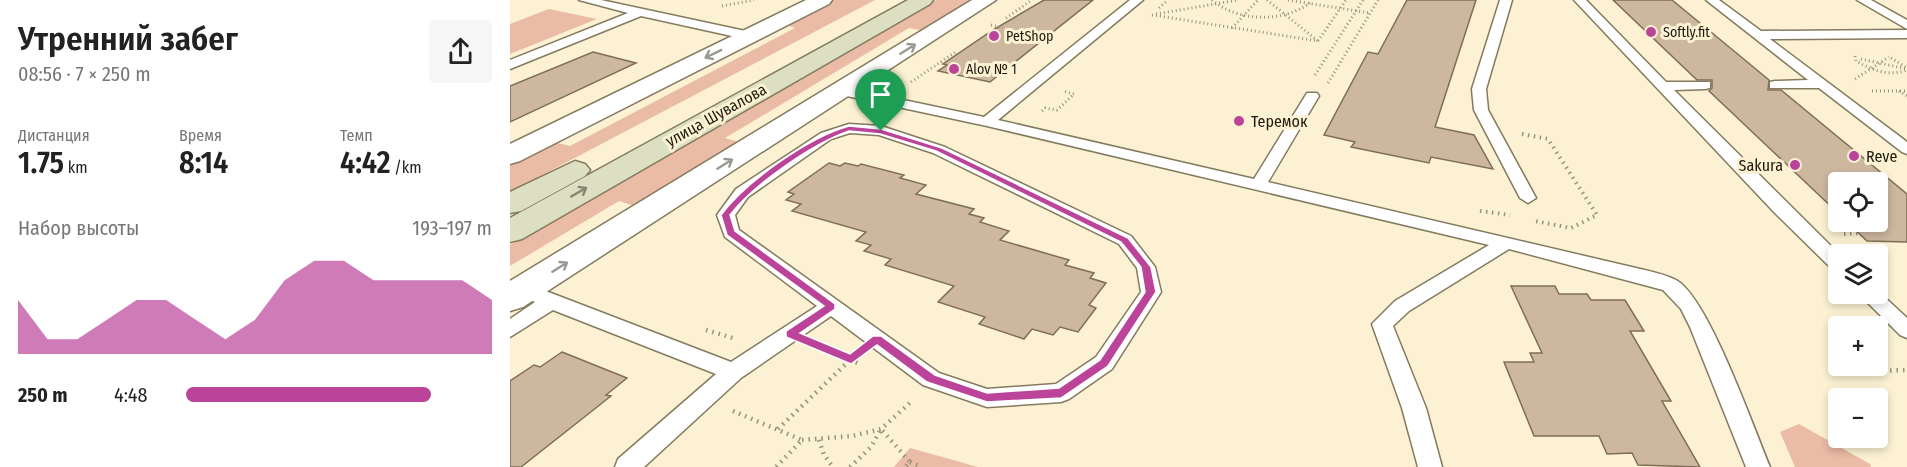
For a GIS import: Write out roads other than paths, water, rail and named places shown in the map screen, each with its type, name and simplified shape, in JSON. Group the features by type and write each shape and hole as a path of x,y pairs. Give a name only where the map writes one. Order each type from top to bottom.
{"street":[{"path":"510,155 822,0"},
{"name":"улица Шувалова","path":"510,204 891,0"},
{"name":"улица Шувалова","path":"510,232 923,0"},
{"path":"517,294 986,0"}],"lane":[{"path":"585,0 613,2 640,12 750,36"},
{"path":"987,122 1137,0"},
{"path":"1506,0 1479,88 1481,110 1528,198"},
{"path":"1580,0 1779,207 1828,254"},
{"path":"1712,0 1907,148"},
{"path":"1863,0 1901,18 1907,25"},
{"path":"510,65 640,12"},
{"path":"1758,34 1907,34"},
{"path":"1775,85 1823,84"},
{"path":"1663,86 1705,85"},
{"path":"1259,184 1315,89"},
{"path":"842,91 1259,184 1636,274 1670,285 1689,305 1700,327 1758,467"},
{"path":"849,128 881,131 939,150 1125,240 1146,267 1151,292 1104,363 1061,393 987,398 931,379 832,306 730,233 726,215 742,193 826,136 849,128"},
{"path":"1430,467 1414,408 1382,324 1402,306 1506,243"},
{"path":"517,294 550,302 733,372"},
{"path":"510,329 550,302"},
{"path":"1880,304 1907,330"},
{"path":"627,467 733,372 832,306"}],"place":[{"name":"Softly.fit","path":"1651,32"},
{"name":"PetShop","path":"994,36"},
{"name":"Alov № 1","path":"954,69"},
{"name":"Теремок","path":"1239,121"},
{"name":"Reve","path":"1854,156"},
{"name":"Sakura","path":"1795,165"}]}
